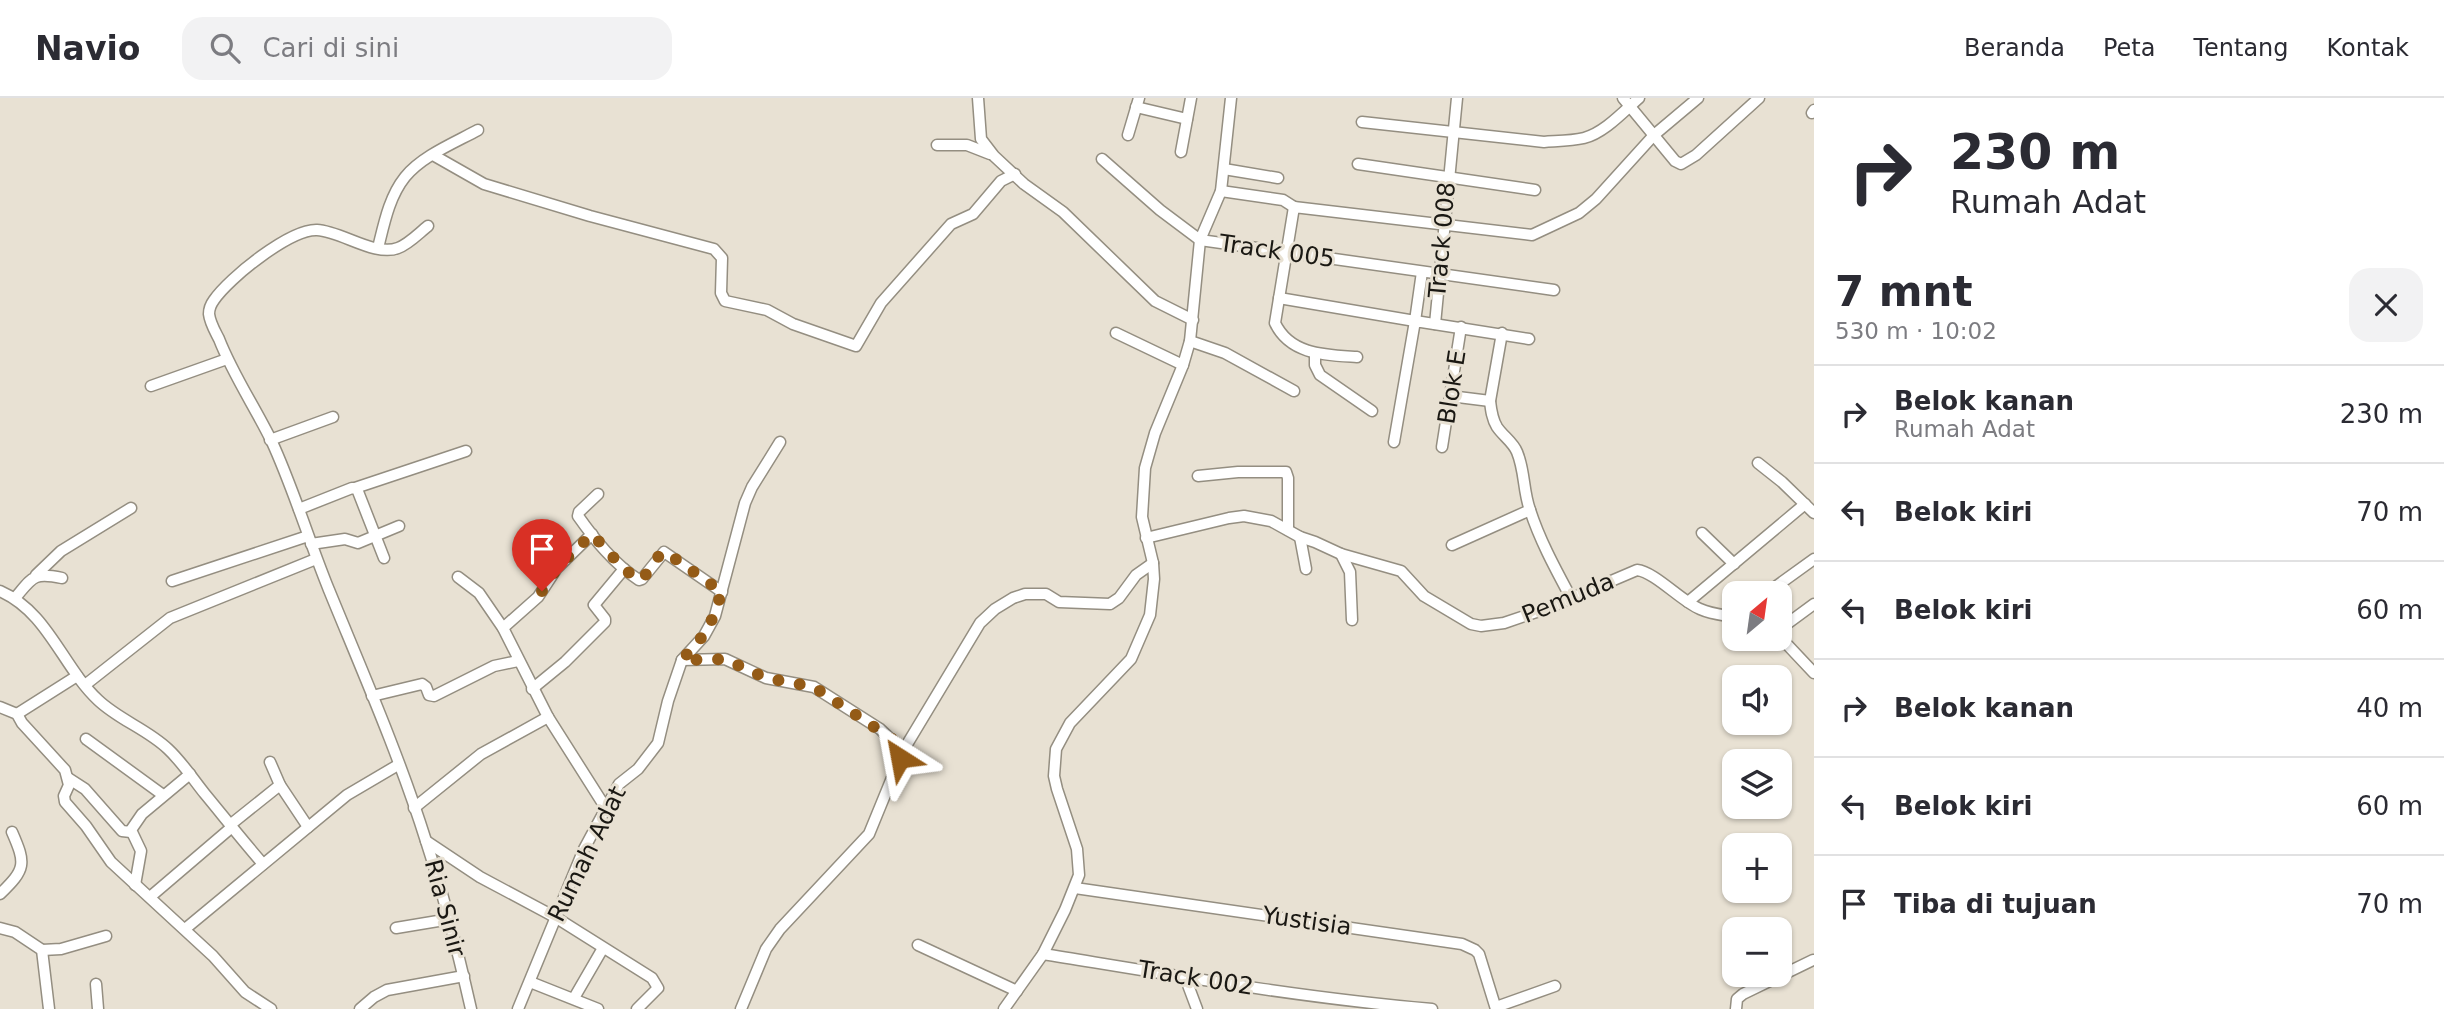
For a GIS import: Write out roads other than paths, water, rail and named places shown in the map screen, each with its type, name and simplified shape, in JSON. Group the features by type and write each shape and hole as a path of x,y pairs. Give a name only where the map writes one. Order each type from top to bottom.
{"street":[{"path":"978,98 981,138 994,156 1028,188 1063,212 1155,300 1193,320"},
{"path":"1181,152 1191,98"},
{"path":"1004,1009 1043,954 1075,888 1080,863 1054,776 1056,749 1061,735 1120,673 1139,644 1152,603 1153,563 1146,538 1143,500 1145,468 1155,433 1190,341 1200,240 1222,191 1231,98"},
{"name":"Track 008","path":"1394,442 1415,321 1435,324 1457,98"},
{"path":"1362,122 1544,142 1585,138 1597,133 1626,102 1639,98"},
{"path":"1222,191 1283,200 1294,207 1532,235 1579,214 1654,135 1698,98"},
{"path":"1626,102 1677,163 1684,163 1753,100"},
{"path":"1128,135 1138,103 1187,120"},
{"path":"428,226 398,248 379,248 387,214 400,184 409,173 433,155 478,130"},
{"path":"937,145 967,145 994,156"},
{"path":"433,155 484,184 714,249 722,258 721,293 725,301 767,310 793,324 816,330 853,346 859,345 872,317 886,296 951,224 973,214 1001,181 1015,174"},
{"name":"Track 005","path":"1102,159 1160,210 1200,240 1554,290"},
{"path":"1358,164 1535,190"},
{"path":"1224,169 1278,178"},
{"path":"1294,207 1275,323 1278,330 1299,348 1315,354 1357,357"},
{"name":"Ria Sinir","path":"379,248 325,231 312,230 270,250 252,262 220,291 209,309 210,319 227,359 271,440 372,696 426,842 450,919 471,1009"},
{"path":"1279,298 1415,321 1422,272"},
{"path":"1435,324 1529,339"},
{"name":"Blok E","path":"1442,447 1461,327"},
{"path":"1116,333 1183,365"},
{"path":"1502,333 1490,401 1497,426 1513,445 1518,456 1530,510 1547,554 1571,598"},
{"path":"1190,341 1232,356 1294,391"},
{"path":"1315,354 1315,365 1320,375 1372,411"},
{"path":"151,386 227,359"},
{"path":"1450,396 1490,401"},
{"path":"271,440 333,417"},
{"name":"Rumah Adat","path":"518,1009 584,849 619,784 638,769 655,749 682,660 708,630 722,592 745,503 752,486 780,442"},
{"path":"299,509 466,451"},
{"path":"1758,463 1814,513"},
{"path":"1198,476 1238,472 1286,472 1288,530"},
{"path":"355,488 384,558"},
{"path":"597,494 578,514 624,569 639,580 642,579 664,552 722,592"},
{"path":"1688,603 1805,504"},
{"path":"15,598 61,551 131,508"},
{"path":"1452,545 1530,510"},
{"path":"1146,538 1244,516 1271,521 1300,537 1341,554 1350,572 1352,620"},
{"path":"172,581 310,540 345,538 358,543 399,526"},
{"path":"1702,533 1734,564"},
{"path":"503,628 538,597 557,568 592,534"},
{"path":"1300,537 1306,569"},
{"name":"Pemuda","path":"1341,554 1389,566 1406,576 1424,596 1471,624 1481,626 1516,620 1641,570 1688,603 1722,614"},
{"path":"85,685 170,618 316,559"},
{"path":"1784,581 1814,559"},
{"path":"741,1009 766,949 780,929 872,830 903,751 980,623 995,609 1019,595 1041,593 1059,602 1110,604 1136,575 1153,563"},
{"path":"532,689 604,625 605,619 595,608 595,604 624,569"},
{"path":"36,575 62,578"},
{"path":"458,577 479,593 503,628 532,689 607,810"},
{"path":"1703,590 1700,600 1707,611"},
{"path":"0,591 15,598 50,633 77,676 107,707 142,727 169,749 263,864"},
{"path":"1792,620 1814,604"},
{"path":"1792,650 1814,673"},
{"path":"682,660 725,659 766,678 814,687 880,729 903,751"},
{"path":"372,696 422,684 426,686 429,695 434,696 494,666 519,661"},
{"path":"17,714 77,676"},
{"path":"0,707 17,714 65,771 68,778 65,802 111,862 185,929 245,992 271,1009"},
{"path":"414,808 481,754 548,717"},
{"path":"86,739 163,795"},
{"path":"270,762 280,785 308,827"},
{"path":"185,929 348,795 398,765"},
{"path":"131,832 142,814 190,774"},
{"path":"68,778 85,789 122,831 131,832"},
{"path":"150,897 280,785"},
{"path":"0,894 23,865 12,832"},
{"path":"131,832 142,851 135,885"},
{"path":"426,842 480,877 555,917 652,978 657,984 656,990 637,1009"},
{"name":"Yustisia","path":"1075,888 1462,944 1479,954 1496,1008"},
{"path":"396,928 450,919"},
{"path":"0,928 15,932 42,950 61,949 106,936"},
{"path":"918,945 1017,991"},
{"path":"575,998 603,948"},
{"path":"42,950 49,1009"},
{"path":"1736,1009 1737,999 1814,960 1814,953"},
{"name":"Track 002","path":"1043,954 1185,977 1432,1009"},
{"path":"360,1009 387,990 464,976"},
{"path":"1185,977 1197,1009"},
{"path":"530,982 598,1009"},
{"path":"96,984 98,1009"},
{"path":"1496,1008 1555,986"}]}
